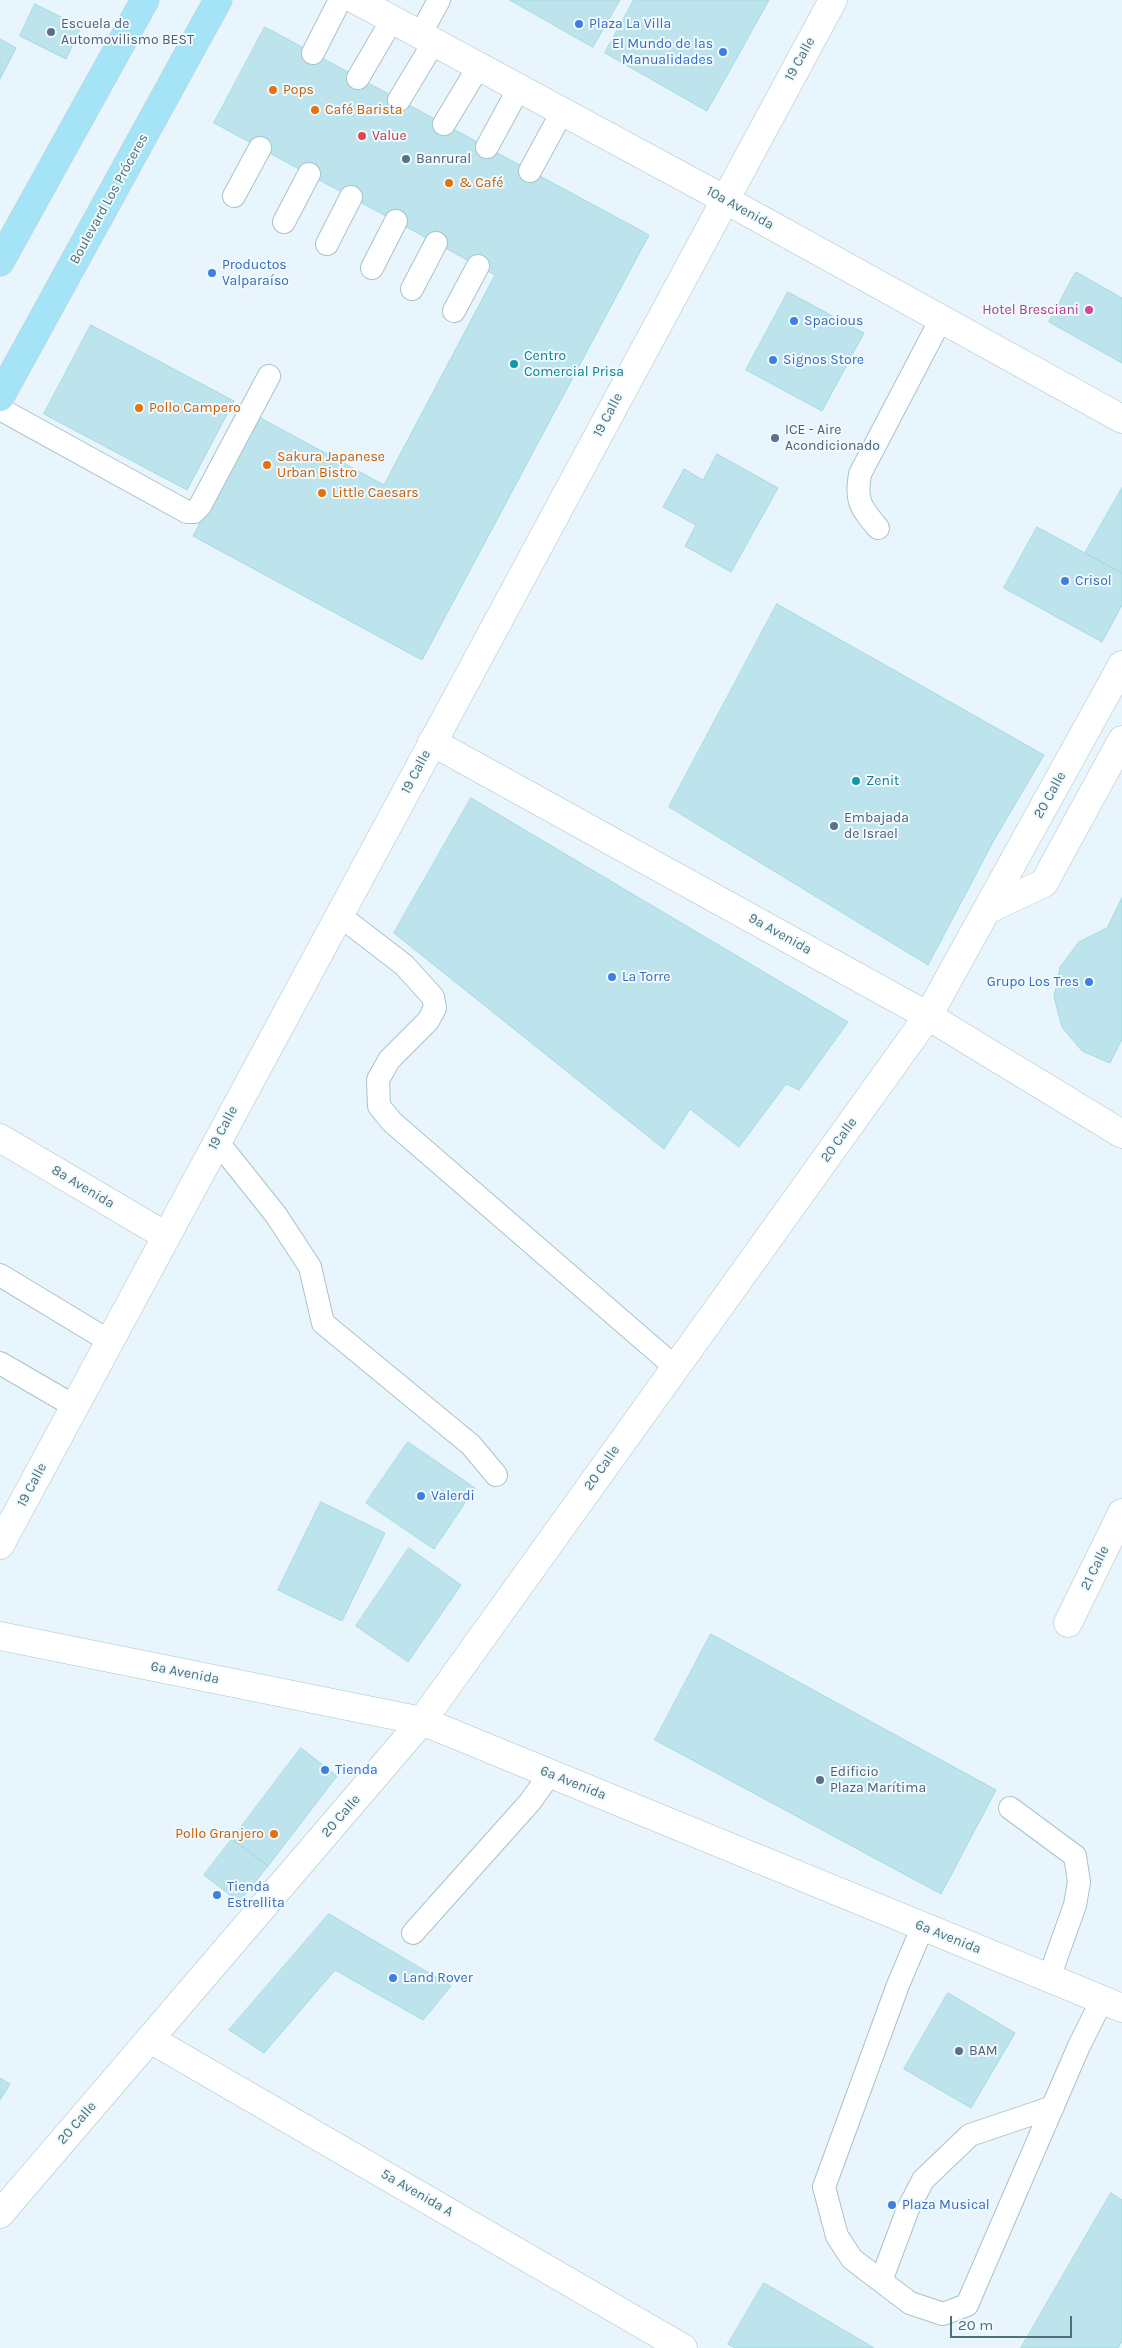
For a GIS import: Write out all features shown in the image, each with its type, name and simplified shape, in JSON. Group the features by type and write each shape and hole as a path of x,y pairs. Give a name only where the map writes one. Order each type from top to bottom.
{"highway":[{"path":"0,262 145,0"},
{"name":"Boulevard Los Próceres","path":"0,397 218,0"}],"street":[{"name":"10a Avenida","path":"356,0 724,200 1122,420"},
{"name":"19 Calle","path":"0,1545 833,0"},
{"name":"20 Calle","path":"0,2214 422,1721 928,1016 1122,665"},
{"path":"987,910 1044,883 1122,740"},
{"name":"9a Avenida","path":"432,742 928,1016 1122,1134"},
{"name":"8a Avenida","path":"0,1138 166,1236"},
{"name":"21 Calle","path":"1068,1623 1122,1513"},
{"name":"6a Avenida","path":"0,1636 422,1721 1112,2004"},
{"name":"5a Avenida A","path":"150,2039 683,2348"}],"lane":[{"path":"313,53 340,0"},
{"path":"400,100 427,39 439,0"},
{"path":"358,78 392,20"},
{"path":"444,124 479,66"},
{"path":"487,147 519,88"},
{"path":"530,170 562,112"},
{"path":"234,196 260,148"},
{"path":"284,222 309,174"},
{"path":"326,244 351,197"},
{"path":"372,268 396,221"},
{"path":"412,289 436,243"},
{"path":"454,311 478,266"},
{"path":"878,528 861,508 857,490 860,474 941,319"},
{"path":"0,409 187,512 194,512 200,506 269,376"},
{"path":"339,915 404,965 433,997 435,1002 435,1008 428,1021 389,1060 378,1080 379,1106 392,1122 675,1367"},
{"path":"217,1141 276,1215 310,1267 323,1323 471,1446 496,1475"},
{"path":"0,1274 109,1341"},
{"path":"0,1363 74,1406"},
{"path":"413,1933 530,1802 550,1774"},
{"path":"1010,1808 1075,1856 1079,1882 1075,1905 1050,1978"},
{"path":"923,1926 898,1985 824,2187 836,2236 852,2259 910,2303 943,2314 968,2305 1053,2107 1112,2004"},
{"path":"881,2281 908,2209 923,2180 970,2135 1053,2107"}],"building":[{"name":"Plaza La Villa","path":"510,0 620,0 593,47"},
{"path":"634,0 769,0 707,111 605,53"},
{"name":"Escuela de Automovilismo BEST","path":"35,4 81,27 66,59 20,36"},
{"name":"Centro Comercial Prisa","path":"265,27 649,235 422,660 193,536 257,416 384,485 495,275 214,123"},
{"path":"0,39 16,48 0,79"},
{"name":"Hotel Bresciani","path":"1076,272 1122,298 1122,363 1049,322"},
{"path":"788,292 864,333 822,411 746,370"},
{"name":"Pollo Campero","path":"91,325 234,401 187,490 44,414"},
{"path":"717,454 778,488 731,572 685,546 696,525 663,507 684,469 703,480"},
{"path":"1122,488 1122,573 1085,553"},
{"name":"Crisol","path":"1037,527 1122,573 1122,605 1102,642 1004,588"},
{"name":"Zenit","path":"777,604 1044,755 994,840 928,965 669,807"},
{"name":"La Torre","path":"471,798 848,1022 799,1090 786,1084 739,1147 690,1109 664,1149 394,933"},
{"name":"Grupo Los Tres","path":"1122,898 1122,1039 1110,1063 1082,1051 1062,1027 1054,997 1060,967 1079,942 1107,928"},
{"name":"Valerdi","path":"408,1442 475,1488 434,1549 366,1503"},
{"path":"321,1502 385,1533 342,1621 278,1590"},
{"path":"409,1548 461,1585 408,1662 356,1626"},
{"path":"711,1634 996,1790 941,1894 655,1740"},
{"path":"301,1748 337,1776 268,1866 232,1839"},
{"path":"232,1839 268,1866 239,1902 204,1875"},
{"name":"Land Rover","path":"329,1914 451,1986 423,2020 335,1970 264,2053 229,2030"},
{"name":"BAM","path":"948,1993 1015,2033 971,2108 904,2069"},
{"path":"0,2078 10,2084 0,2100"},
{"path":"1111,2193 1122,2200 1122,2341 1118,2348 1021,2348"},
{"path":"764,2283 874,2348 735,2348 728,2344"}],"place":[{"name":"Plaza La Villa","path":"579,24"},
{"name":"Escuela de Automovilismo BEST","path":"51,32"},
{"name":"El Mundo de las Manualidades","path":"723,52"},
{"name":"Pops","path":"273,90"},
{"name":"Café Barista","path":"315,110"},
{"name":"Value","path":"362,136"},
{"name":"Banrural","path":"406,159"},
{"name":"& Café","path":"449,183"},
{"name":"Productos Valparaíso","path":"212,273"},
{"name":"Hotel Bresciani","path":"1089,310"},
{"name":"Spacious","path":"794,321"},
{"name":"Signos Store","path":"773,360"},
{"name":"Centro Comercial Prisa","path":"514,364"},
{"name":"Pollo Campero","path":"139,408"},
{"name":"ICE - Aire Acondicionado","path":"775,438"},
{"name":"Sakura Japanese Urban Bistro","path":"267,465"},
{"name":"Little Caesars","path":"322,493"},
{"name":"Crisol","path":"1065,581"},
{"name":"Zenit","path":"856,781"},
{"name":"Embajada de Israel","path":"834,826"},
{"name":"La Torre","path":"612,977"},
{"name":"Grupo Los Tres","path":"1089,982"},
{"name":"Valerdi","path":"421,1496"},
{"name":"Tienda","path":"325,1770"},
{"name":"Edificio Plaza Marítima","path":"820,1780"},
{"name":"Pollo Granjero","path":"274,1834"},
{"name":"Tienda Estrellita","path":"217,1895"},
{"name":"Land Rover","path":"393,1978"},
{"name":"BAM","path":"959,2051"},
{"name":"Plaza Musical","path":"892,2205"}]}
